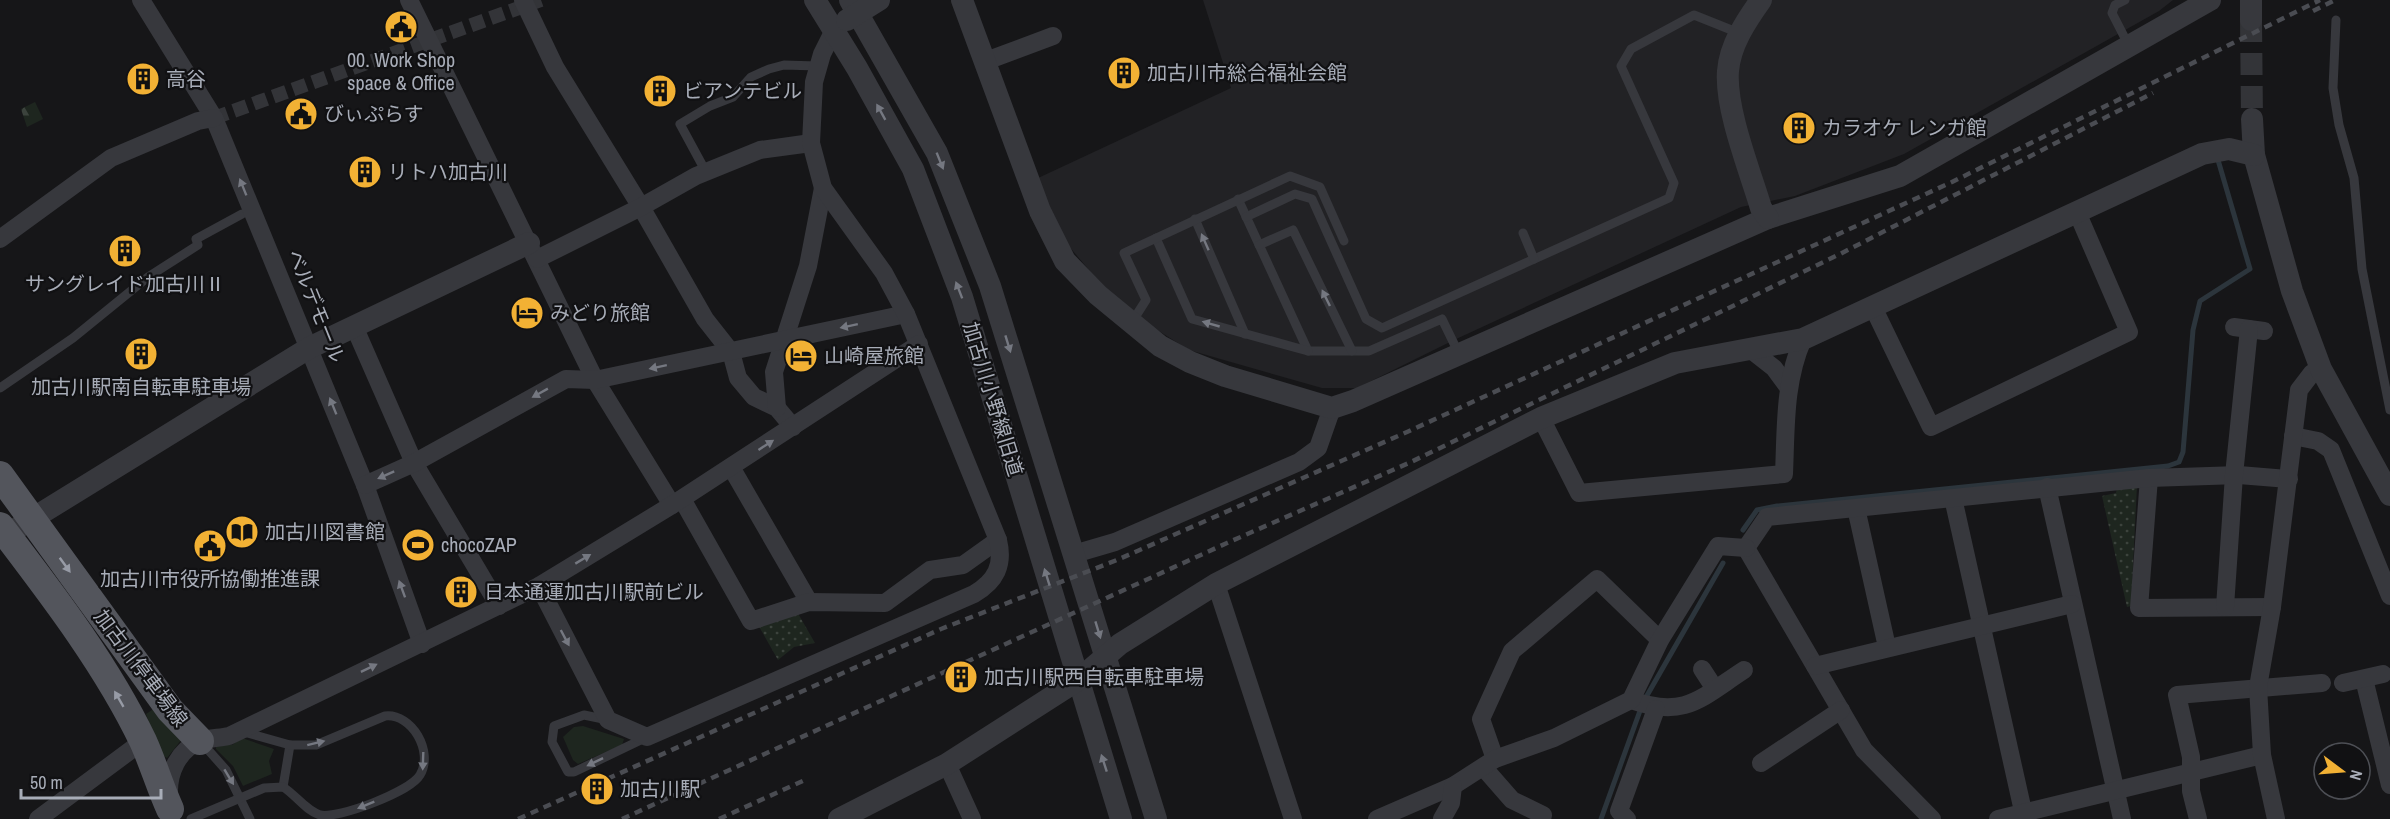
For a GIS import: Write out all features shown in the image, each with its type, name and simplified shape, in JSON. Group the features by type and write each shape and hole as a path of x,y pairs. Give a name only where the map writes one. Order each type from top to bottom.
{"main road":[{"name":"加古川停車場線","path":"0,475 170,710 200,741"},
{"name":"加古川停車場線","path":"2,535 78,634 143,741 178,816"}],"street":[{"name":"ベルデモール","path":"141,0 214,118 365,485 422,644"},
{"path":"409,0 595,380 677,502 751,621 809,602 885,603 930,570 963,565 998,540"},
{"path":"523,0 555,67 641,207 705,319 731,352 738,378 754,398 777,408 793,427"},
{"name":"加古川小野線旧道","path":"815,0 913,169 962,297 1121,819"},
{"path":"539,586 608,720 647,737 974,594 987,586 995,576 1001,553 998,540 919,344 884,273 823,188 811,142 814,82 818,66 834,30 854,5 879,0"},
{"path":"962,0 1040,211 1065,261 1131,325 1160,346 1190,362 1255,386 1332,408 1768,218 1900,176 2210,0"},
{"path":"1761,0 1738,33 1728,72 1732,111 1761,207 1768,218"},
{"name":"加古川小野線旧道","path":"854,5 937,153 992,291 1156,819"},
{"path":"986,61 1053,36"},
{"path":"0,239 111,158 198,121 214,118"},
{"path":"2253,119 2254,155 2292,291 2321,369 2390,495"},
{"path":"2,535 309,348 354,326 641,207 706,172 760,150 811,142"},
{"path":"838,819 947,764 1078,681 1120,644 1216,584 1541,418 1675,363 1803,339 2202,154 2229,149 2254,155"},
{"path":"777,408 774,372 808,266 823,188"},
{"path":"1874,307 1931,427 2129,332 2077,212"},
{"path":"365,485 414,463 566,379 595,380 906,314"},
{"path":"354,326 414,463 499,606"},
{"path":"2225,608 2234,475 2249,329"},
{"path":"1541,418 1579,493 1784,474 1788,387 1793,361 1803,339"},
{"path":"178,816 168,782 177,760 200,741 229,736 539,586 677,502 919,344"},
{"path":"1751,350 1774,368 1788,387"},
{"path":"2276,819 2262,755 2258,687 2272,607 2299,390 2312,373 2321,369"},
{"path":"1074,554 1115,542 1299,462 1318,448 1332,408"},
{"path":"2293,436 2318,441 2331,450 2390,596"},
{"path":"731,467 809,602"},
{"path":"1746,548 1767,517 2149,478 2234,475 2289,479"},
{"path":"2149,478 2139,608 2272,607"},
{"path":"2047,487 2122,819"},
{"path":"1953,498 2023,811"},
{"path":"1856,508 1887,647"},
{"path":"1377,819 1453,786 1489,763 1554,738 1631,700 1660,640 1718,546 1746,548"},
{"path":"1746,548 1864,750 1932,819"},
{"path":"1542,819 1543,815 1512,800 1489,763 1481,719 1512,651 1597,579 1660,640"},
{"path":"1216,584 1293,819"},
{"path":"1815,666 1980,624 2072,604"},
{"path":"1702,669 1715,689"},
{"path":"1631,700 1656,709 1689,706 1744,670"},
{"path":"2343,683 2382,674"},
{"path":"2364,679 2390,785"},
{"path":"2198,819 2191,791 2192,772 2177,695 2322,683"},
{"path":"1627,819 1619,811 1656,709"},
{"path":"1761,763 1841,710"},
{"path":"38,819 143,741"},
{"path":"1998,819 2023,811 2116,792 2262,755"},
{"path":"947,764 972,819"},
{"path":"1442,819 1452,803 1453,786"}],"lane":[{"path":"2125,0 2115,5 2112,13 2129,46"},
{"path":"1246,217 1295,194 1312,199 1366,320 1382,328 1669,198 1674,183 1621,66 1631,49 1694,15 1738,33"},
{"path":"2336,20 2333,88 2339,125 2354,178 2362,269 2390,410"},
{"path":"706,172 680,124 710,106 733,97 751,77 769,69 784,65 818,66"},
{"path":"1131,325 1146,300 1124,253 1290,176 1320,187 1344,241"},
{"path":"1238,199 1308,351"},
{"path":"0,388 73,338 148,277 198,245 196,239 242,214"},
{"path":"1195,219 1245,334"},
{"path":"1259,245 1293,230 1352,351"},
{"path":"1523,233 1534,259"},
{"path":"1156,238 1192,319 1308,351 1369,351 1442,319 1459,354"},
{"path":"608,720 584,715 554,726 552,742 568,772 574,772 647,737"},
{"path":"178,816 264,788 283,787 309,809 320,815 336,817 409,787 416,782 424,764 424,754 413,727 395,716 385,716 316,745 290,745 238,731"},
{"path":"200,741 226,770 250,819"},
{"path":"283,787 290,745"}],"shaded area":[{"path":"1203,0 2173,0 2159,11 1904,154 1795,196 1741,207 1454,340 1357,388 1322,388 1189,350 1119,306 1068,245 1036,179 1231,88"}],"green space":[{"path":"35,102 43,119 27,127 21,109"},
{"path":"2137,485 2131,606 2127,607 2102,496 2116,493 2117,487"},
{"path":"796,610 815,643 794,647 778,660 757,623"},
{"path":"155,708 182,739 167,758 160,754 146,714"},
{"path":"583,726 624,739 622,745 578,764 573,760 563,737 574,727"},
{"path":"242,738 274,749 269,761 272,774 243,786 233,766 216,749 216,744 232,745"}],"waterway":[{"path":"1743,530 1757,510 1777,506 2168,466 2179,462 2183,452 2193,330 2200,301 2250,269 2218,160"},
{"path":"1645,699 1723,563"},
{"path":"1601,819 1641,708"}],"tunnel":[{"path":"214,118 541,0"},
{"path":"2251,20 2252,119"}],"railway":[{"path":"518,819 941,629 1117,560 1407,432 1952,182 2320,0"},
{"path":"2313,11 2335,0"},
{"path":"622,819 1227,543 1411,462 1840,254 2153,93"},
{"path":"719,819 807,779"}],"place":[{"name":"00. Work Shop space & Office","path":"401,27"},
{"name":"加古川市総合福祉会館","path":"1124,73"},
{"name":"高谷","path":"143,79"},
{"name":"ビアンテビル","path":"660,91"},
{"name":"びぃぷらす","path":"301,114"},
{"name":"カラオケ レンガ館","path":"1799,128"},
{"name":"リトハ加古川","path":"365,172"},
{"name":"サングレイド加古川Ⅱ","path":"125,251"},
{"name":"みどり旅館","path":"527,313"},
{"name":"加古川駅南自転車駐車場","path":"141,354"},
{"name":"山崎屋旅館","path":"801,356"},
{"name":"加古川図書館","path":"242,532"},
{"name":"chocoZAP","path":"418,545"},
{"name":"加古川市役所協働推進課","path":"210,546"},
{"name":"日本通運加古川駅前ビル","path":"461,592"},
{"name":"加古川駅西自転車駐車場","path":"961,677"},
{"name":"加古川駅","path":"597,789"}]}
